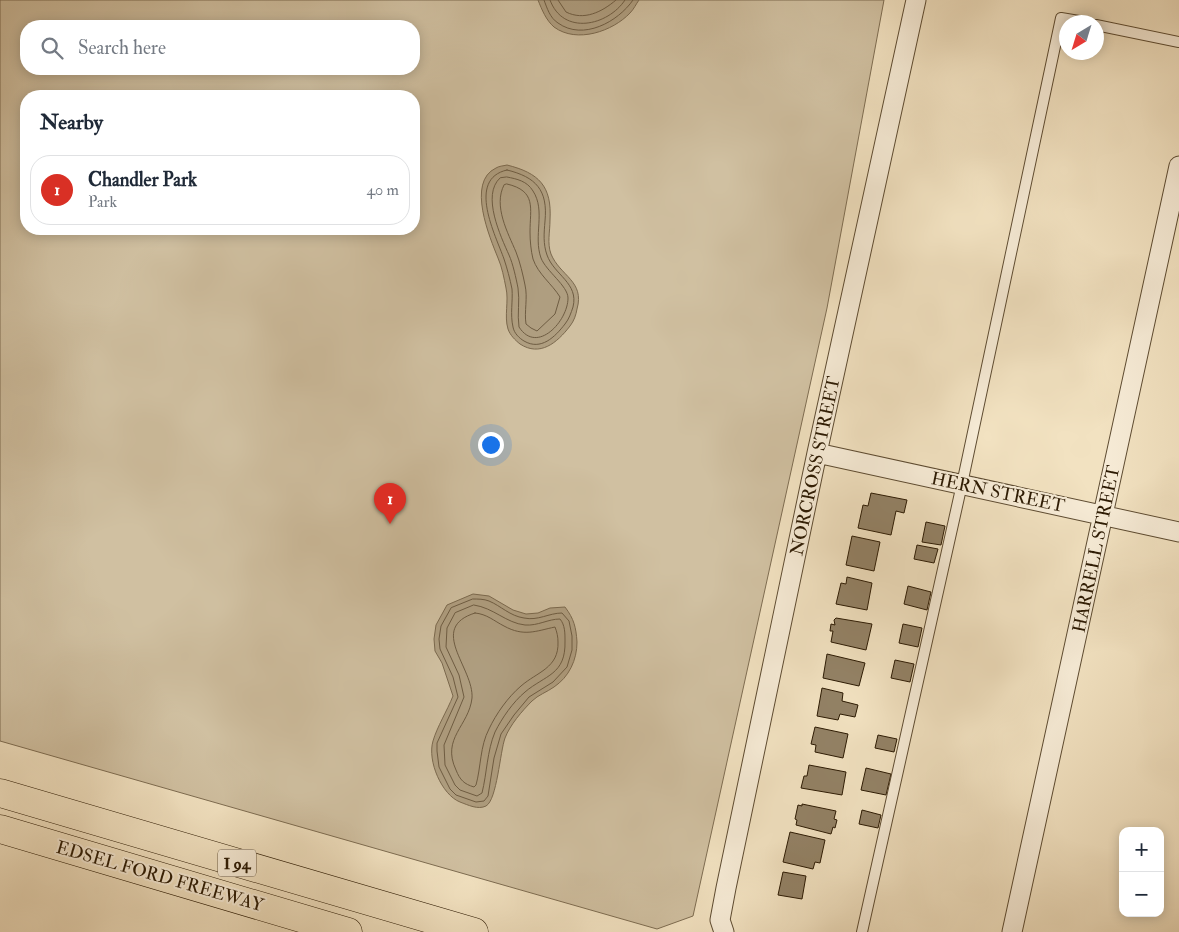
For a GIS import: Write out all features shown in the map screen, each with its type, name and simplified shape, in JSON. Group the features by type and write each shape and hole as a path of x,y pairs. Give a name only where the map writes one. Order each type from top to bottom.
{"highway":[{"name":"EDSEL FORD FREEWAY","path":"0,793 474,932"},
{"name":"EDSEL FORD FREEWAY","path":"0,830 348,932"}],"street":[{"name":"NORCROSS STREET","path":"724,932 720,920 726,888 817,453 916,0"},
{"name":"HARRELL STREET","path":"1012,932 1179,166"},
{"name":"HERN STREET","path":"817,453 1179,532"}],"lane":[{"path":"862,932 962,484 1059,27"},
{"path":"1104,27 1179,42"}],"shaded area":[{"path":"0,0 884,0 827,308 693,916 657,929 0,741"}],"water":[{"path":"538,0 639,0 630,13 605,30 584,35 573,35 563,32 551,24 546,18"},
{"path":"507,165 528,172 546,190 550,208 549,242 551,254 555,262 575,285 578,292 579,299 575,318 560,338 554,343 541,348 527,348 520,344 509,331 506,319 507,293 504,276 483,211 481,197 487,175 497,167"},
{"path":"473,594 489,596 513,610 526,614 538,613 550,608 565,607 574,623 577,642 574,662 568,673 554,687 532,701 510,728 503,745 493,795 486,806 480,807 473,807 460,802 447,792 434,767 432,758 433,741 453,696 442,663 435,651 436,625 447,605"}],"building":[{"path":"871,493 907,500 904,513 896,511 891,535 858,528 863,505 868,506"},
{"path":"926,522 945,526 941,545 922,542"},
{"path":"852,536 880,542 874,571 846,565"},
{"path":"917,545 938,549 934,563 914,559"},
{"path":"847,577 872,583 867,610 836,604 841,583 846,584"},
{"path":"908,586 931,592 927,610 904,604"},
{"path":"836,618 872,624 866,650 831,642 833,631 830,631 831,624 835,625 834,620"},
{"path":"903,624 922,628 918,647 899,643"},
{"path":"827,654 865,663 859,686 823,678"},
{"path":"895,660 914,664 910,682 891,678"},
{"path":"822,688 843,693 842,701 858,705 855,717 840,714 838,720 817,716"},
{"path":"815,727 848,734 843,758 815,752 816,745 811,744"},
{"path":"878,735 897,739 894,752 875,748"},
{"path":"809,765 846,772 842,795 801,788 804,776 807,776"},
{"path":"866,768 891,774 886,795 861,790"},
{"path":"802,804 836,811 834,819 837,820 831,834 796,825 797,820 795,819 798,805 802,806"},
{"path":"862,810 881,815 878,828 859,824"},
{"path":"790,832 825,840 820,863 815,862 813,869 783,862"},
{"path":"783,872 806,876 802,899 778,895"}],"place":[{"name":"Chandler Park","path":"390,524"}]}
